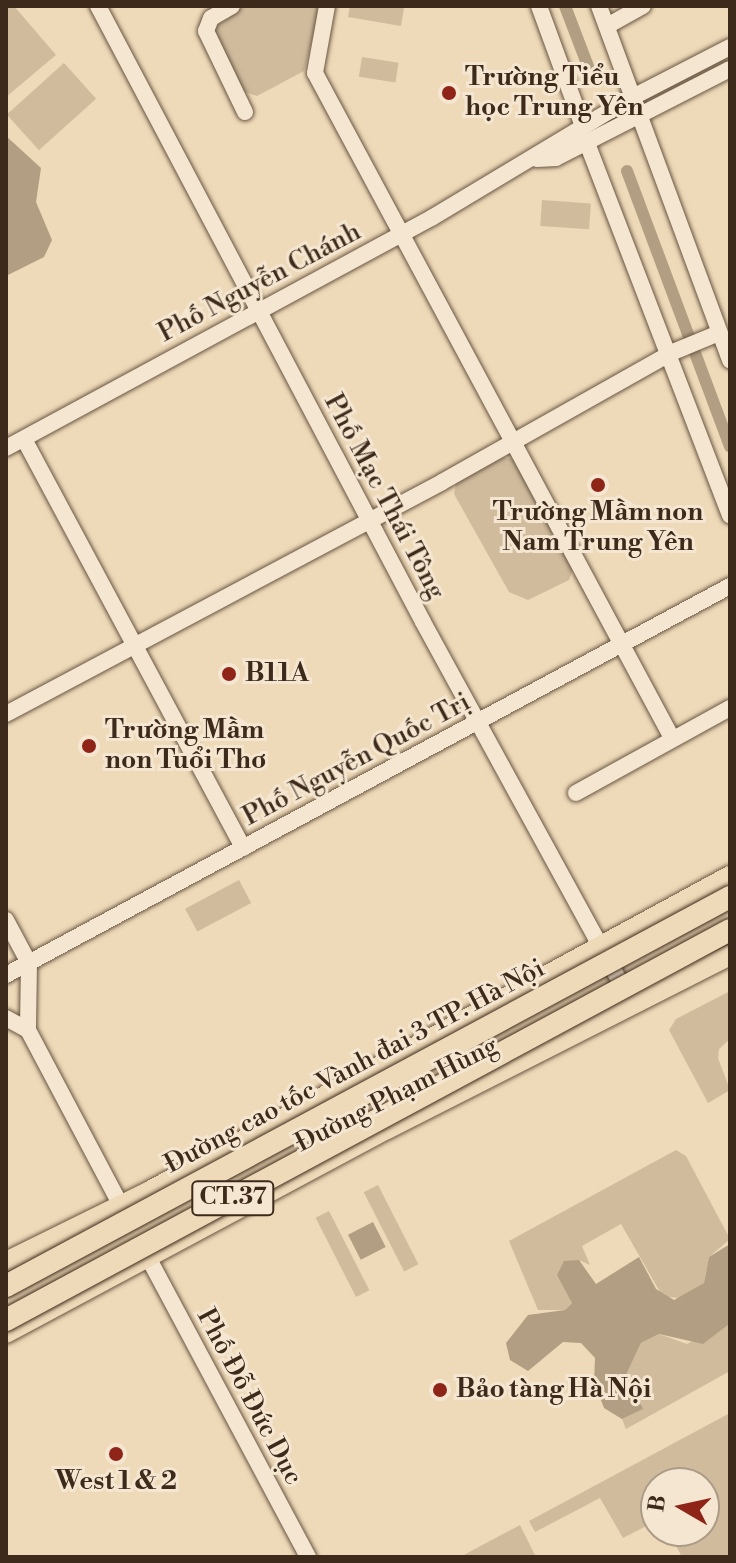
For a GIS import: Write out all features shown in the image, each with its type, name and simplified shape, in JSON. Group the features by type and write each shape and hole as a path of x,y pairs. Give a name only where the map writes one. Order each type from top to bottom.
{"highway":[{"path":"410,1070 448,1038 730,885"},
{"name":"Đường cao tốc Vành đai 3 TP. Hà Nội","path":"6,1286 730,897"},
{"name":"CT.37","path":"6,1320 730,930"},
{"path":"459,1076 730,942"}],"main road":[{"name":"Đường Phạm Hùng","path":"6,1262 121,1206 602,949 730,876"},
{"name":"Đường Phạm Hùng","path":"6,1333 387,1129 634,1007 730,955"},
{"path":"121,1206 149,1259"}],"street":[{"name":"Phố Mạc Thái Tông","path":"98,6 258,310 634,1007"},
{"path":"232,6 211,18 206,31 245,112"},
{"path":"327,6 315,73 516,439 672,738"},
{"path":"539,6 583,126"},
{"path":"599,6 640,117 713,336 730,361"},
{"path":"607,26 643,6"},
{"name":"Phố Nguyễn Chánh","path":"6,448 403,234 537,159 583,126 633,97 730,47"},
{"name":"Phố Nguyễn Chánh","path":"537,159 556,158 730,69"},
{"path":"587,143 730,515"},
{"path":"6,714 371,520 669,354 713,336"},
{"path":"24,439 243,848"},
{"name":"Phố Nguyễn Quốc Trị","path":"6,975 730,586"},
{"path":"576,793 730,708"},
{"path":"6,920 29,963 28,1030 121,1206"},
{"path":"6,1018 28,1030"},
{"name":"Phố Đỗ Đức Dục","path":"149,1259 308,1557"}],"shaded area":[{"path":"6,6 14,6 56,55 6,97"},
{"path":"244,6 321,6 304,71 257,96 242,91 213,29"},
{"path":"350,6 404,8 401,26 348,17"},
{"path":"362,57 399,63 395,83 359,77"},
{"path":"64,63 96,99 39,150 7,115"},
{"path":"6,136 41,168 36,202 52,240 44,257 6,276"},
{"path":"542,200 591,203 589,229 540,226"},
{"path":"498,457 514,459 574,566 569,580 528,600 509,592 454,494 456,483"},
{"path":"239,880 251,903 197,932 185,909"},
{"path":"730,991 730,1039 719,1049 718,1058 730,1090 708,1103 669,1030 676,1019"},
{"path":"676,1150 686,1156 730,1239 709,1257 704,1283 685,1298 663,1297 621,1224 582,1246 590,1265 579,1260 572,1303 565,1310 538,1310 509,1241"},
{"path":"378,1185 418,1264 404,1272 364,1192"},
{"path":"329,1211 369,1290 356,1297 316,1218"},
{"path":"373,1222 386,1247 361,1260 348,1235"},
{"path":"730,1244 729,1324 703,1344 659,1334 641,1343 626,1375 643,1409 622,1419 604,1408 594,1382 595,1358 581,1343 563,1342 528,1371 510,1360 506,1343 528,1315 565,1310 572,1303 557,1275 564,1261 579,1260 596,1284 639,1257 656,1289 674,1300 704,1283 709,1257"},
{"path":"730,1320 730,1371 626,1429 622,1419 642,1409 626,1375 641,1343 659,1334 687,1344"},
{"path":"730,1413 730,1557 682,1557 677,1547 720,1547 720,1467 640,1467 640,1529 623,1538 600,1498 535,1532 529,1521"},
{"path":"520,1525 536,1557 460,1557"}],"waterway":[{"path":"565,6 591,74"},
{"path":"627,171 730,446"}],"place":[{"name":"Trường Tiểu học Trung Yên","path":"449,93"},
{"name":"Trường Mầm non Nam Trung Yên","path":"598,485"},
{"name":"B11A","path":"229,674"},
{"name":"Trường Mầm non Tuổi Thơ","path":"89,746"},
{"name":"Bảo tàng Hà Nội","path":"440,1390"},
{"name":"West 1 & 2","path":"116,1454"}]}
